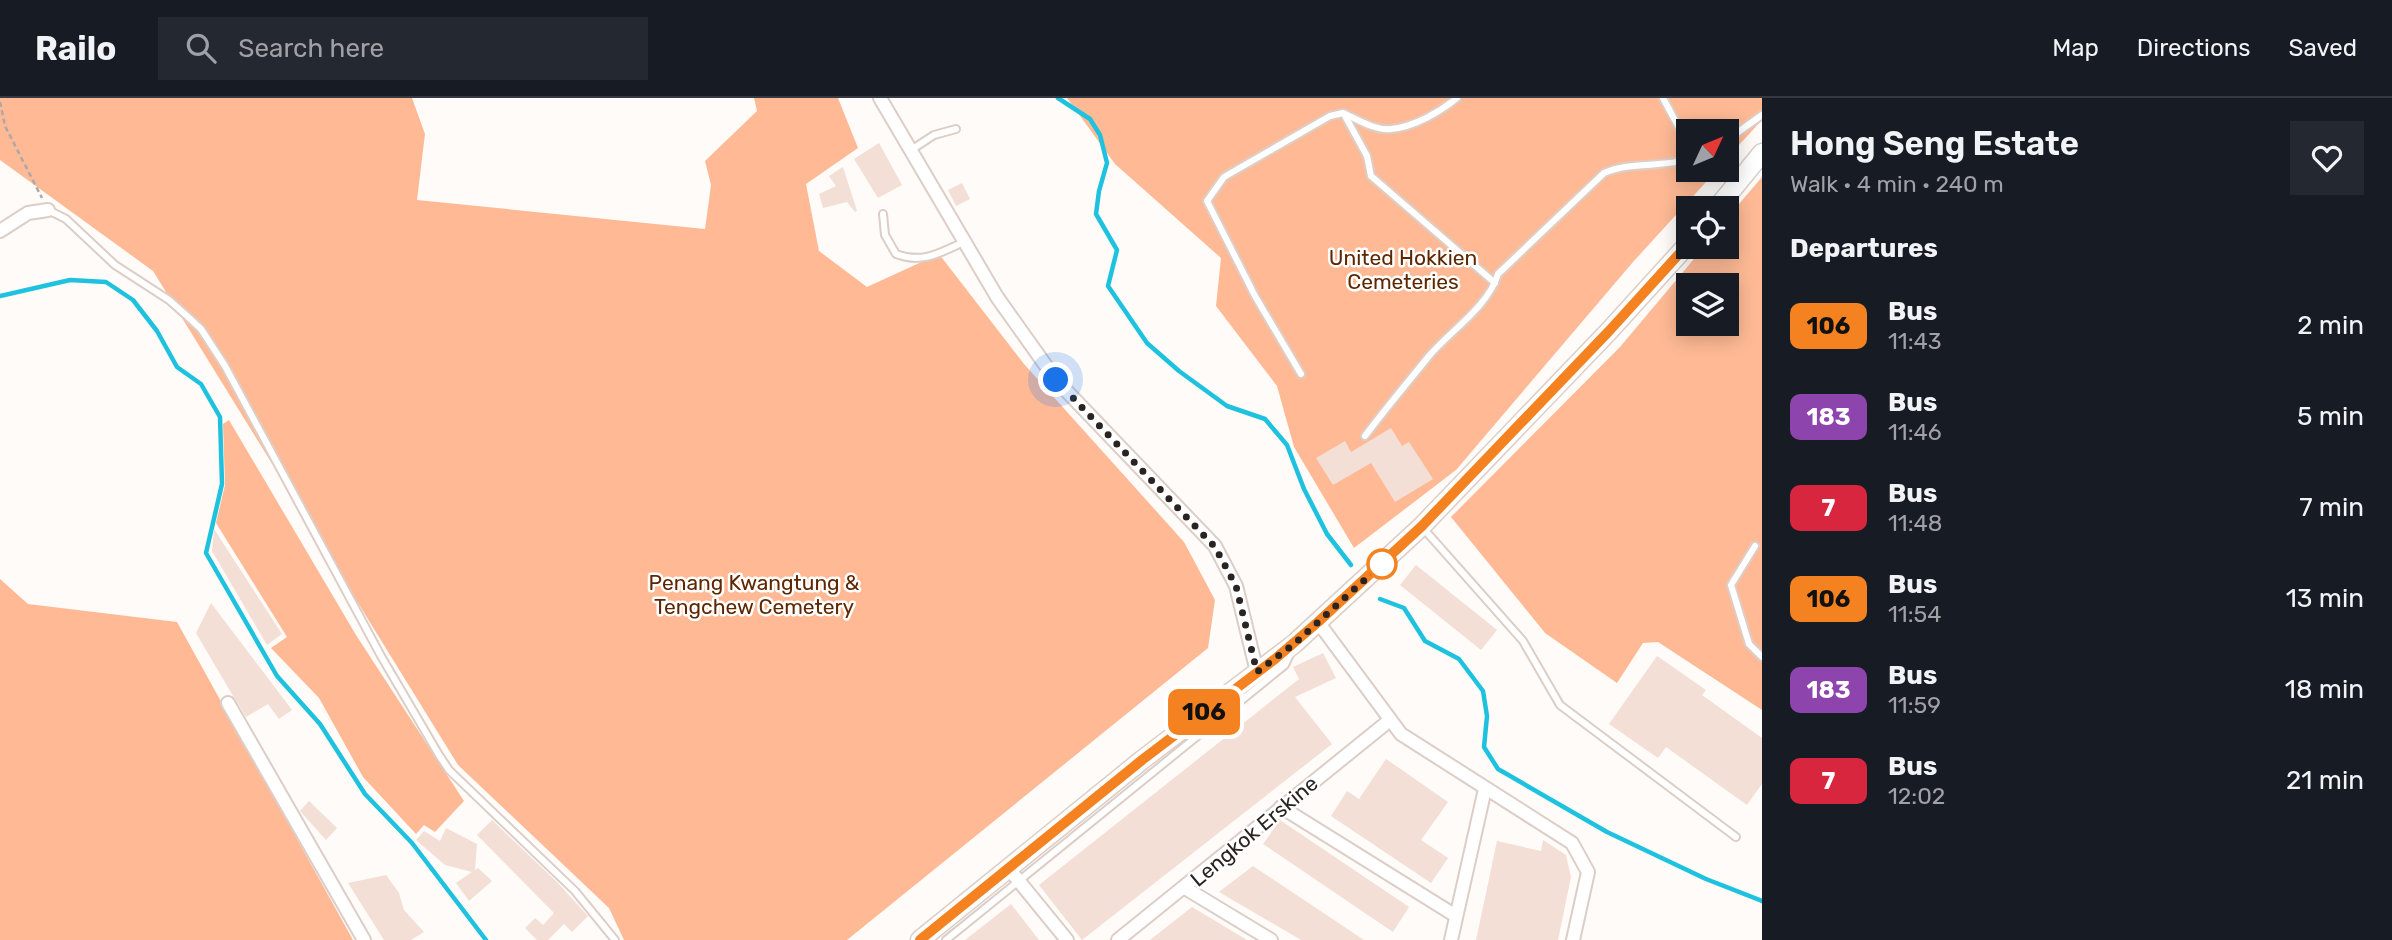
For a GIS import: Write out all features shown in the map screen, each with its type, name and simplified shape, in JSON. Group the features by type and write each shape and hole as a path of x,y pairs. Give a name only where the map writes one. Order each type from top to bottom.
{"main road":[{"path":"1727,196 1762,153"},
{"path":"920,940 1014,875 1142,760 1294,644 1422,526 1676,257"}],"street":[{"path":"880,98 997,297 1056,380 1215,547 1236,586 1257,672"},
{"path":"0,231 28,213 48,210"},
{"path":"1318,622 1404,737 1572,843 1588,872 1573,940"},
{"path":"228,703 364,940"},
{"name":"Lengkok Erskine","path":"1118,940 1390,720"},
{"path":"1451,940 1485,789"},
{"path":"1281,807 1456,915"},
{"path":"1014,875 1067,940"},
{"path":"1185,888 1271,940"}],"lane":[{"path":"1301,374 1255,296 1207,201 1224,177 1330,116 1343,113 1366,124 1389,130 1443,109 1457,98"},
{"path":"1663,98 1676,122"},
{"path":"1343,113 1367,156 1371,176 1495,283"},
{"path":"1740,130 1762,114"},
{"path":"910,151 934,135 956,129"},
{"path":"1365,436 1429,356 1495,283 1498,274 1604,173 1617,167 1676,161"},
{"path":"48,210 66,219 115,265 169,300 201,329 239,390 381,656 439,755 449,769 575,891 615,940"},
{"path":"883,214 885,235 896,254 912,260 926,258 964,242"},
{"path":"1422,526 1523,641 1560,705 1736,837"},
{"path":"1755,545 1731,585 1749,644 1762,657"},
{"path":"946,940 1014,875 1285,666 1294,644"}],"path":[{"path":"0,102 5,126 48,210"}],"green space":[{"name":"Penang Kwangtung & Tengchew Cemetery","path":"0,98 412,98 425,134 417,200 705,229 711,185 705,161 757,111 754,98 838,98 858,148 806,184 819,251 867,287 939,254 1024,364 1184,542 1215,600 1208,648 847,940 624,940 609,908 458,765 153,271 0,160"},
{"name":"United Hokkien Cemeteries","path":"1067,98 1762,98 1762,120 1740,144 1740,119 1676,119 1676,182 1706,182 1693,196 1676,196 1676,215 1456,470 1354,548 1294,447 1277,386 1216,306 1221,258 1115,164"},
{"path":"1762,177 1762,710 1658,642 1643,643 1617,683 1545,633 1451,517 1620,347 1676,280 1676,336 1739,336 1739,273 1682,273 1694,259 1739,259 1739,204"},
{"path":"229,420 356,635 464,801 435,832 424,825 416,834 363,777 319,698 271,648 287,637 216,523 225,485 223,424"},
{"path":"0,579 28,604 177,622 353,940 0,940"}],"building":[{"path":"879,143 902,185 878,198 854,159"},
{"path":"843,167 857,211 855,212 847,202 823,208 819,194 836,186 829,176"},
{"path":"962,183 970,199 956,206 948,190"},
{"path":"1391,428 1402,446 1409,442 1433,479 1395,502 1371,463 1333,485 1316,458 1345,441 1351,452"},
{"path":"214,529 282,634 267,645 212,551"},
{"path":"1416,565 1497,630 1481,650 1400,585"},
{"path":"211,603 292,710 279,719 268,704 246,717 196,633"},
{"path":"1323,653 1336,678 1295,697 1332,744 1082,940 1039,885 1299,679 1293,667"},
{"path":"1657,656 1706,690 1702,695 1762,738 1762,784 1747,805 1666,747 1658,758 1609,724"},
{"path":"1386,759 1448,802 1421,840 1448,858 1431,883 1331,816 1347,791 1359,799"},
{"path":"309,801 337,828 326,840 300,811"},
{"path":"492,820 558,883 588,916 572,932 564,924 548,940 537,940 525,928 535,918 543,925 554,913 477,835"},
{"path":"1280,820 1409,907 1393,932 1263,844"},
{"path":"446,828 477,844 475,870 478,868 492,881 469,901 456,883 472,872 445,865 416,840 424,831 440,841"},
{"path":"1543,840 1566,855 1571,877 1558,940 1476,940 1497,841 1541,851"},
{"path":"1253,866 1364,940 1301,940 1219,892"},
{"path":"386,875 399,893 404,910 424,932 411,940 384,940 348,883"},
{"path":"1011,904 1039,940 965,940"},
{"path":"1192,907 1247,940 1150,940"}],"waterway":[{"path":"1058,98 1090,119 1100,135 1107,163 1096,214 1117,250 1108,286 1147,343 1179,371 1227,406 1265,419 1287,445 1304,489 1327,534 1351,565"},
{"path":"0,296 70,280 106,282 133,300 157,331 177,367 201,384 220,417 222,484 206,553 277,676 320,724 365,794 412,843 486,940"},
{"path":"1380,599 1404,608 1425,641 1459,659 1483,691 1487,716 1484,747 1498,769 1607,832 1706,879 1762,901"}],"bus line":[{"name":"106","path":"920,940 1142,760 1294,644 1422,526 1676,258"}],"route":[{"path":"1056,380 1203,531 1215,547 1236,586 1257,672 1294,644 1382,564"}]}
